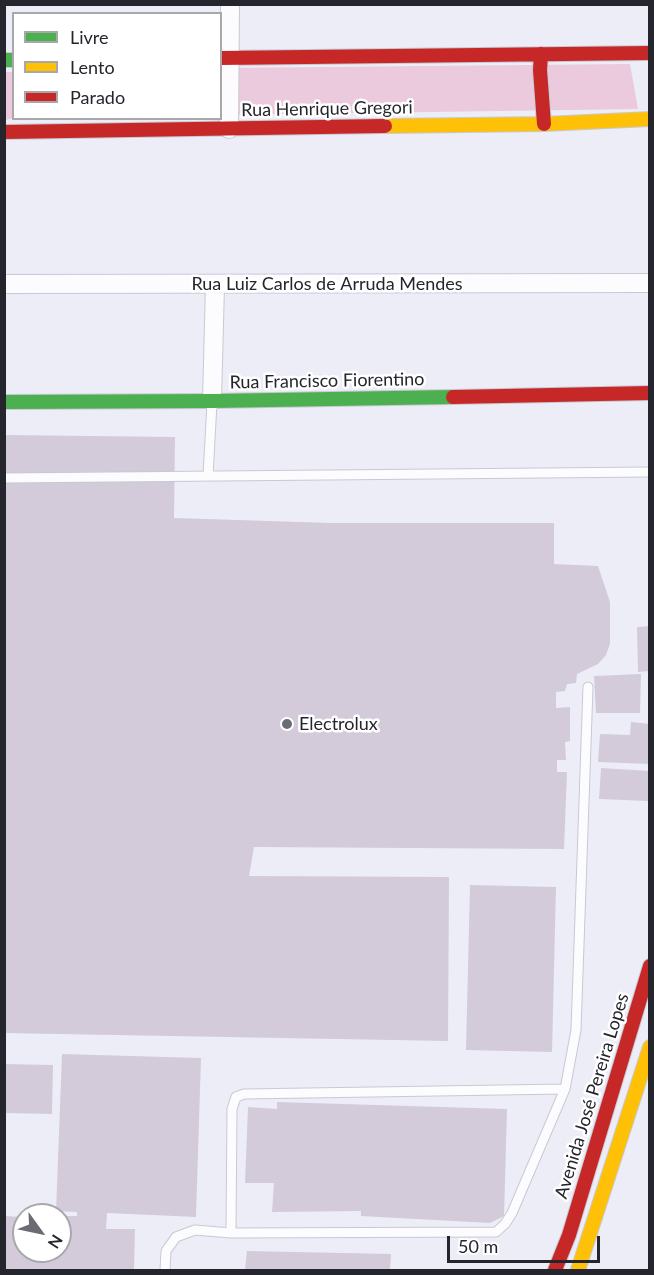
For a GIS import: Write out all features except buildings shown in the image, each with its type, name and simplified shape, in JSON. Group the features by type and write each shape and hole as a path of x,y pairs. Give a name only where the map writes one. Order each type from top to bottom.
{"main road":[{"path":"225,58 650,53"},
{"path":"541,54 544,124"},
{"name":"Rua Henrique Gregori","path":"4,132 544,124 650,119"},
{"name":"Rua Francisco Fiorentino","path":"4,402 212,401 650,393"},
{"name":"Avenida José Pereira Lopes","path":"555,1270 569,1235 635,1034 650,966"},
{"path":"578,1270 650,1047"}],"street":[{"path":"229,129 225,58 230,4"},
{"name":"Rua Luiz Carlos de Arruda Mendes","path":"4,284 650,284"},
{"path":"212,401 215,285"}],"lane":[{"path":"208,476 212,401"},
{"path":"4,478 650,472"},
{"path":"165,1270 166,1251 176,1237 195,1230 231,1233 496,1232 512,1214 565,1089 576,1030 588,687"},
{"path":"231,1233 232,1109 236,1097 244,1094 565,1089"}],"shaded area":[{"path":"630,64 638,109 222,115 222,68"},
{"path":"4,72 12,72 12,118 5,120"}],"traffic: fast":[{"path":"4,60 12,60"},
{"path":"4,402 453,397"}],"traffic: slow":[{"path":"385,126 544,124 650,119"},
{"path":"578,1270 650,1047"}],"traffic: jam":[{"path":"222,58 650,53"},
{"path":"541,54 544,124"},
{"path":"4,132 385,126"},
{"path":"453,397 650,393"},
{"path":"555,1270 569,1235 650,966"}],"place":[{"name":"Electrolux","path":"287,724"}]}
